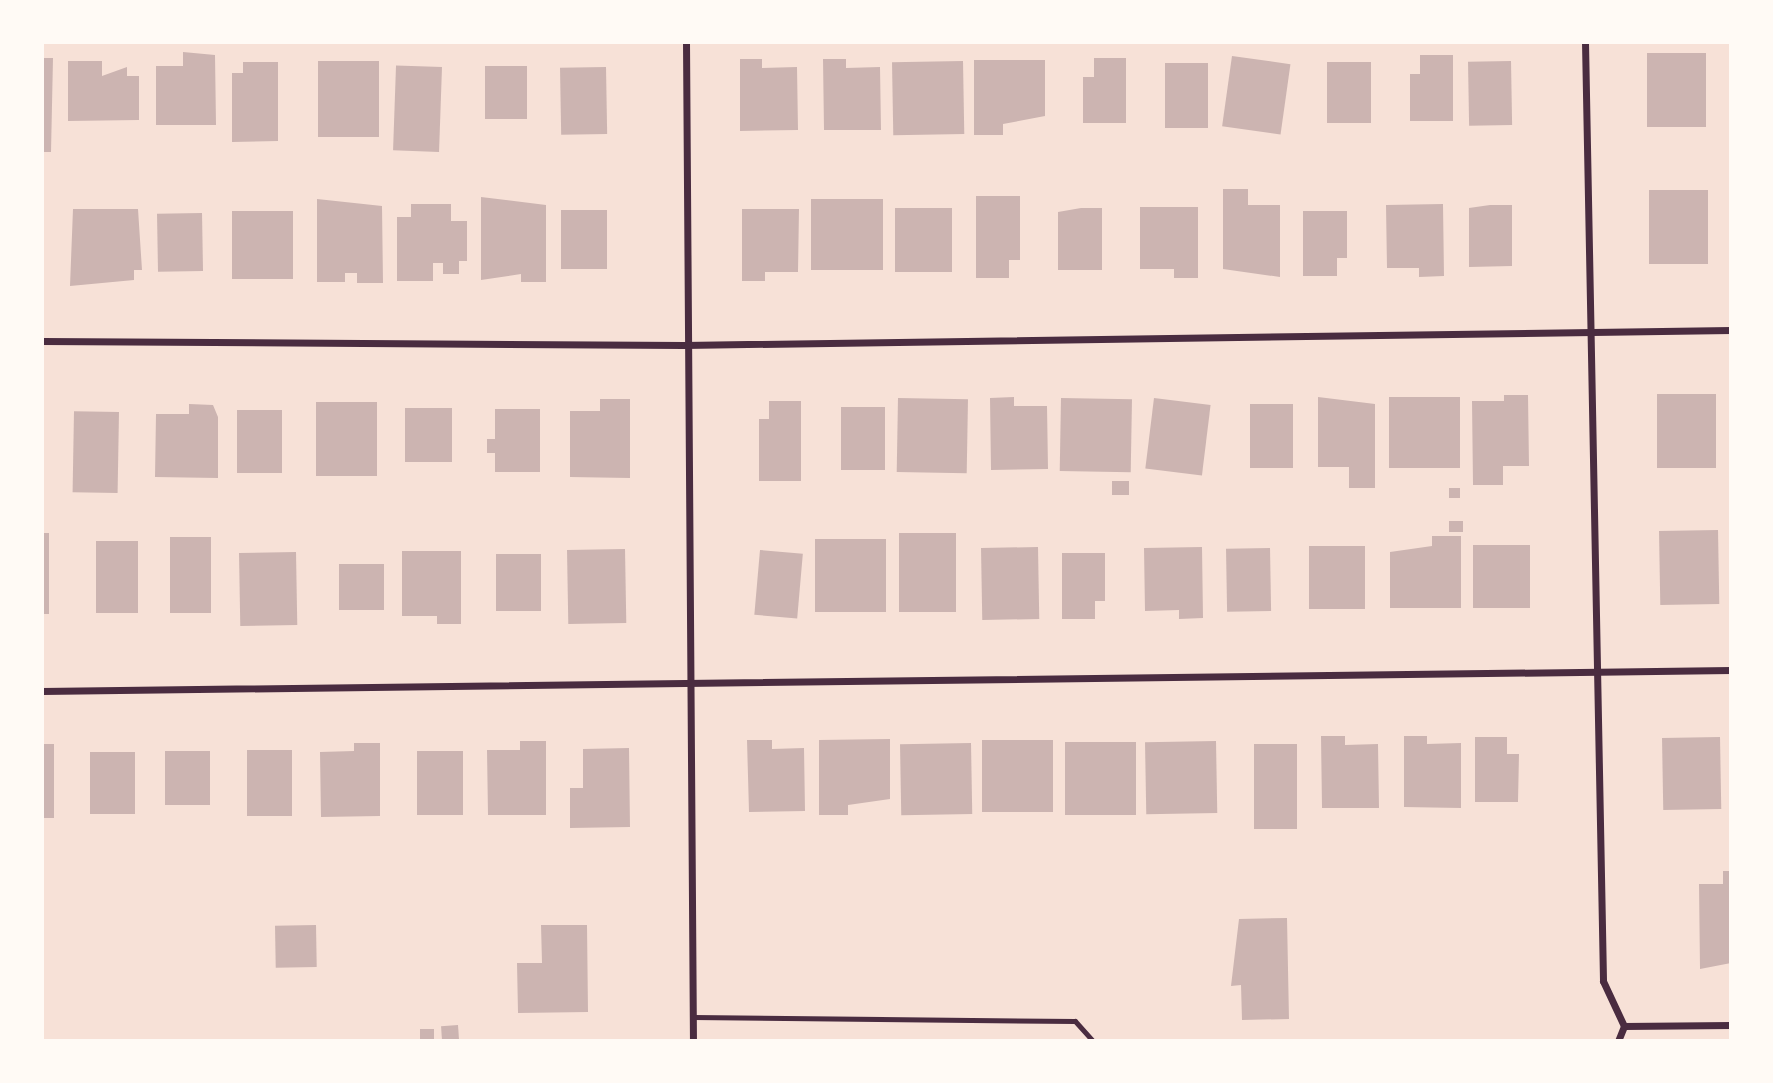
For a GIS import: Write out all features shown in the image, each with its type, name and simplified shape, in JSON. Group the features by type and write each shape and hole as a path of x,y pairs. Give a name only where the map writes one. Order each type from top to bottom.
{"street":[{"path":"686,42 684,345 694,683 693,1041"},
{"path":"1585,42 1592,332 1592,672 1603,981 1624,1026 1618,1041"},
{"path":"42,341 684,345 1731,330"},
{"path":"42,691 1731,670"},
{"path":"1624,1026 1731,1025"}],"lane":[{"path":"693,1017 1075,1021 1093,1041"}],"building":[{"path":"183,52 215,55 216,125 156,125 156,66 183,66"},
{"path":"1647,53 1706,53 1706,127 1647,127"},
{"path":"1420,55 1453,55 1453,121 1410,121 1410,74 1420,74"},
{"path":"1232,56 1290,64 1281,135 1222,126"},
{"path":"42,58 53,58 51,152 42,152"},
{"path":"1094,58 1126,58 1126,123 1083,123 1083,77 1094,77"},
{"path":"740,59 762,59 762,68 797,67 798,130 740,131"},
{"path":"823,59 846,59 846,68 880,67 881,130 824,130"},
{"path":"974,60 1045,60 1045,116 1003,124 1003,135 974,135"},
{"path":"68,61 102,61 102,76 127,67 127,76 139,76 139,120 68,121"},
{"path":"318,61 379,61 379,137 318,137"},
{"path":"963,61 964,134 893,135 892,62"},
{"path":"1511,61 1512,125 1469,126 1468,62"},
{"path":"243,62 278,62 278,141 232,142 232,73 243,73"},
{"path":"1327,62 1371,62 1371,123 1327,123"},
{"path":"1165,63 1208,63 1208,128 1165,128"},
{"path":"396,65 442,67 439,152 393,150"},
{"path":"485,66 527,66 527,119 485,119"},
{"path":"606,67 607,134 561,135 560,68"},
{"path":"1223,189 1248,189 1248,205 1280,205 1280,277 1223,269"},
{"path":"1649,190 1708,190 1708,264 1649,264"},
{"path":"976,196 1020,196 1020,260 1009,260 1009,278 976,278"},
{"path":"481,197 546,205 546,282 521,282 521,274 481,280"},
{"path":"317,199 382,206 383,283 357,283 357,273 345,273 345,282 317,282"},
{"path":"811,199 883,199 883,270 811,270"},
{"path":"411,204 451,204 451,221 467,221 467,261 459,261 459,274 443,274 443,263 433,263 433,281 397,281 397,217 411,217"},
{"path":"1443,204 1444,276 1419,277 1419,268 1387,268 1386,205"},
{"path":"1512,205 1512,266 1469,267 1469,208"},
{"path":"1140,207 1198,207 1198,278 1174,278 1174,269 1140,269"},
{"path":"895,208 952,208 952,272 895,272"},
{"path":"1102,208 1102,270 1058,270 1058,212"},
{"path":"73,209 138,209 142,270 134,270 134,280 70,286"},
{"path":"742,209 799,209 798,272 765,272 765,281 742,281"},
{"path":"561,210 607,210 607,269 561,269"},
{"path":"232,211 293,211 293,279 232,279"},
{"path":"1303,211 1347,211 1347,258 1337,258 1337,276 1303,276"},
{"path":"202,213 203,271 158,272 157,214"},
{"path":"1657,394 1716,394 1716,468 1657,468"},
{"path":"1504,395 1528,395 1529,466 1503,466 1503,485 1473,485 1472,401 1504,401"},
{"path":"1014,397 1014,406 1047,406 1048,469 991,470 990,398"},
{"path":"1318,397 1375,404 1375,488 1349,488 1349,467 1318,467"},
{"path":"1389,397 1460,397 1460,468 1389,468"},
{"path":"898,398 968,399 967,473 897,472"},
{"path":"1061,398 1132,399 1131,472 1060,471"},
{"path":"1154,398 1211,405 1202,475 1145,468"},
{"path":"600,399 630,399 630,478 570,477 570,411 600,411"},
{"path":"769,401 801,401 801,481 759,481 759,419 769,419"},
{"path":"316,402 377,402 377,476 316,476"},
{"path":"189,404 213,405 218,417 218,478 155,477 156,414 189,414"},
{"path":"1250,404 1293,404 1293,468 1250,468"},
{"path":"841,407 885,407 885,470 841,470"},
{"path":"405,408 452,408 452,462 405,462"},
{"path":"495,409 540,409 540,472 495,472 495,453 487,453 487,439 495,439"},
{"path":"237,410 282,410 282,473 237,473"},
{"path":"74,411 119,412 118,493 73,492"},
{"path":"1112,481 1129,481 1129,495 1112,495"},
{"path":"1449,488 1460,488 1460,498 1449,498"},
{"path":"1449,521 1463,521 1463,532 1449,532"},
{"path":"1718,530 1719,604 1660,605 1659,531"},
{"path":"42,533 49,533 49,614 42,614"},
{"path":"899,533 956,533 956,612 899,612"},
{"path":"1432,536 1461,536 1461,608 1390,608 1390,552 1432,546"},
{"path":"170,537 211,537 211,613 170,613"},
{"path":"815,539 886,539 886,612 815,612"},
{"path":"96,541 138,541 138,613 96,613"},
{"path":"1473,545 1530,545 1530,608 1473,608"},
{"path":"1309,546 1365,546 1365,609 1309,609"},
{"path":"1038,547 1039,619 982,620 981,548"},
{"path":"1202,547 1203,618 1179,619 1179,610 1145,611 1144,548"},
{"path":"1270,548 1271,611 1227,612 1226,549"},
{"path":"625,549 626,623 568,624 567,550"},
{"path":"760,550 803,554 797,619 754,615"},
{"path":"402,551 461,551 461,624 437,624 437,616 402,616"},
{"path":"296,552 297,625 240,626 239,553"},
{"path":"1062,553 1105,553 1105,601 1095,601 1095,619 1062,619"},
{"path":"496,554 541,554 541,611 496,611"},
{"path":"339,564 384,564 384,610 339,610"},
{"path":"1321,736 1345,736 1345,745 1378,744 1379,808 1322,808"},
{"path":"1404,736 1427,736 1427,744 1461,743 1461,808 1404,807"},
{"path":"1475,737 1507,737 1507,754 1519,754 1518,802 1475,802"},
{"path":"1720,737 1721,809 1663,810 1662,738"},
{"path":"890,739 890,799 848,805 848,815 819,815 819,740"},
{"path":"747,740 772,740 772,749 804,748 805,811 749,812"},
{"path":"982,740 1053,740 1053,812 982,812"},
{"path":"520,741 546,741 546,815 488,815 487,750 520,750"},
{"path":"1216,741 1217,813 1146,814 1145,742"},
{"path":"1065,742 1136,742 1136,815 1065,815"},
{"path":"354,743 380,743 380,816 321,817 320,752 354,751"},
{"path":"971,743 972,814 901,815 900,744"},
{"path":"42,744 54,744 54,818 42,818"},
{"path":"1254,744 1297,744 1297,829 1254,829"},
{"path":"629,748 630,827 570,828 570,788 583,788 583,749"},
{"path":"247,750 292,750 292,816 247,816"},
{"path":"165,751 210,751 210,805 165,805"},
{"path":"417,751 463,751 463,815 417,815"},
{"path":"90,752 135,752 135,814 90,814"},
{"path":"1723,871 1731,871 1731,963 1700,969 1699,884 1723,884"},
{"path":"1287,918 1289,1019 1242,1020 1241,985 1231,986 1239,919"},
{"path":"316,925 317,967 276,968 275,926"},
{"path":"541,925 587,925 588,1012 518,1013 517,963 542,963"},
{"path":"458,1025 459,1041 442,1041 441,1026"},
{"path":"420,1029 434,1029 434,1041 420,1041"}]}
